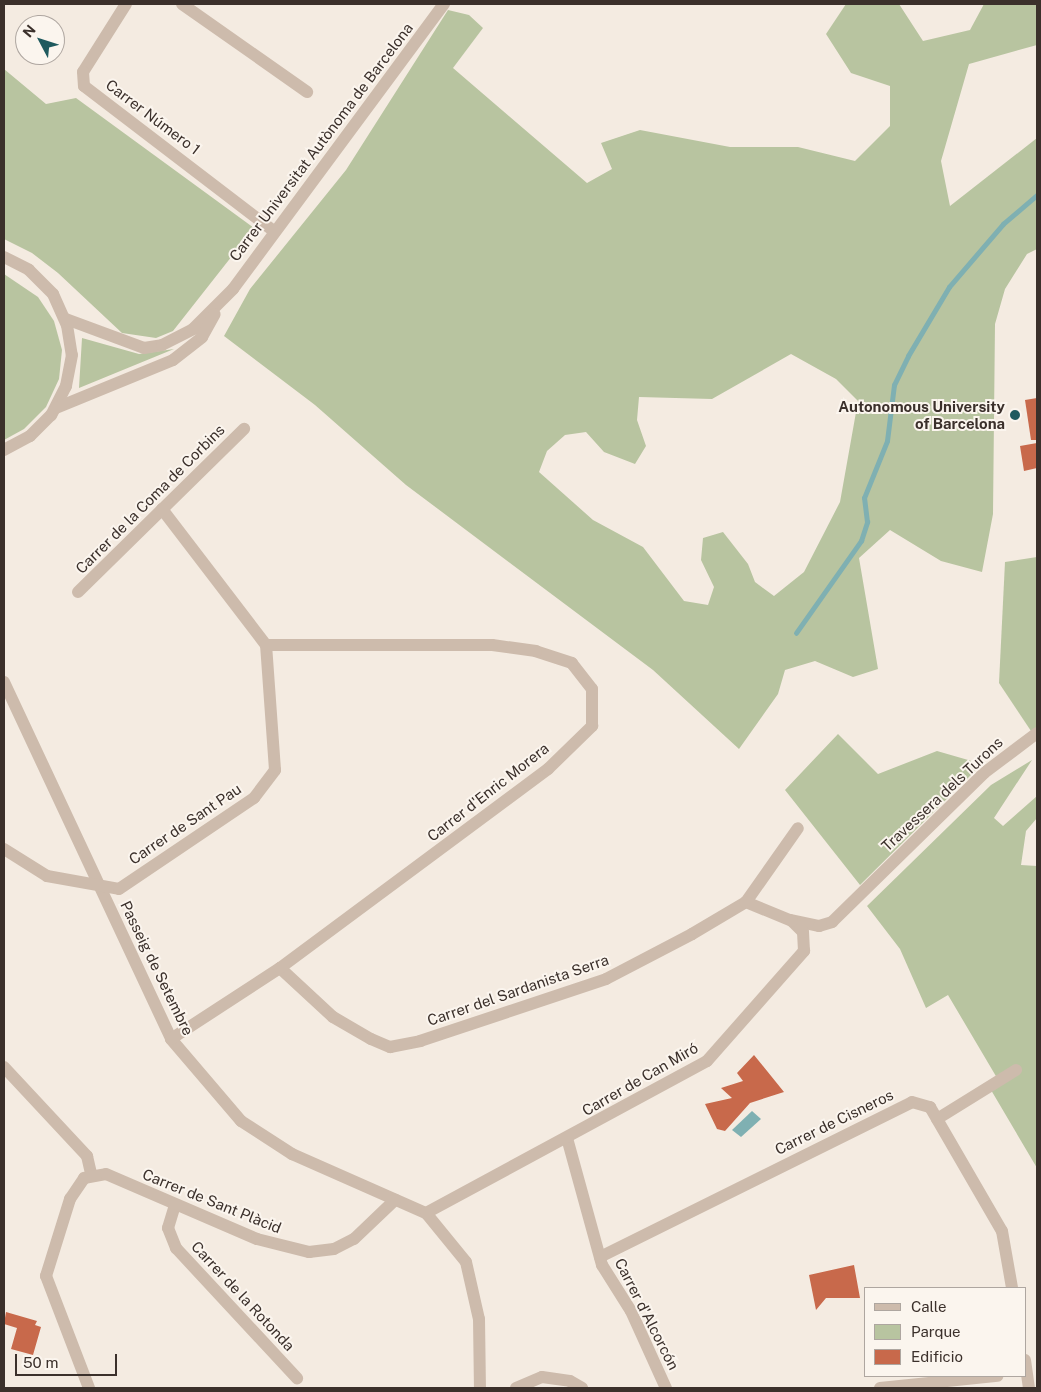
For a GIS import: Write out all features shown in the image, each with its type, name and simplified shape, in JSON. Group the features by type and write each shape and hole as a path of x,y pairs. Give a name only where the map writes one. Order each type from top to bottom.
{"street":[{"name":"Carrer Número 1","path":"126,4 83,72 84,86 276,232"},
{"path":"182,4 308,92"},
{"name":"Carrer Universitat Autònoma de Barcelona","path":"66,319 127,343 153,347 193,330 224,299 276,232 444,4"},
{"path":"4,257 44,284 66,319 70,368 56,408 30,436 4,450"},
{"name":"Carrer Universitat Autònoma de Barcelona","path":"56,408 186,352 202,337 224,299"},
{"name":"Carrer de la Coma de Corbins","path":"78,592 244,429"},
{"path":"162,509 266,645"},
{"name":"Carrer de Sant Pau","path":"4,849 46,876 119,890 254,798 275,770 266,645"},
{"name":"Carrer d'Enric Morera","path":"170,1039 280,968 548,769 592,726 592,689 572,663 536,650 492,645 266,645"},
{"name":"Passeig de Setembre","path":"4,682 170,1039 241,1121 292,1154 426,1213"},
{"name":"Travessera dels Turons","path":"789,920 826,925 919,838 984,773 1037,733"},
{"name":"Carrer del Sardanista Serra","path":"280,968 333,1017 390,1047 606,979 746,902 798,828"},
{"path":"746,902 789,920"},
{"name":"Carrer de Can Miró","path":"426,1213 567,1138 707,1060 800,961 804,938 789,920"},
{"path":"4,1067 87,1156 91,1174 70,1199 46,1276 89,1388"},
{"path":"937,1119 1016,1070"},
{"name":"Carrer de Cisneros","path":"600,1256 912,1102 930,1107 1002,1231 1012,1287"},
{"name":"Carrer d'Alcorcón","path":"567,1138 600,1256 666,1388"},
{"name":"Carrer de Sant Plàcid","path":"91,1174 106,1174 257,1239 309,1252 334,1249 354,1240 395,1200"},
{"name":"Carrer de la Rotonda","path":"175,1205 168,1228 176,1248 297,1378"},
{"path":"426,1213 466,1262 479,1319 480,1388"},
{"path":"1026,1368 1029,1388"},
{"path":"516,1388 542,1376 570,1381 582,1388"},
{"path":"880,1388 987,1377"}],"green space":[{"path":"846,4 899,4 923,41 970,30 984,4 1037,4 1037,45 969,64 941,161 950,206 1037,138 1037,249 1027,254 1005,289 995,324 993,514 982,572 941,561 890,530 859,558 878,669 853,677 815,661 785,670 778,694 739,749 653,670 406,485 315,405 224,336 250,289 346,170 448,10 469,15 483,28 453,68 587,183 612,169 601,143 640,130 730,147 798,147 855,161 890,126 890,86 851,73 826,34","holes":["791,354 836,379 858,401 840,502 804,572 774,596 755,582 748,564 723,532 703,538 701,560 714,587 708,605 684,601 643,547 593,520 539,472 547,451 565,435 586,432 604,452 635,464 646,446 637,420 639,397 712,399"]},
{"path":"4,69 46,104 76,98 254,228 173,331 156,338 122,333 58,273 32,253 4,239"},
{"path":"4,274 38,297 54,321 62,350 59,379 46,407 24,429 4,440"},
{"path":"82,338 139,354 174,349 79,388"},
{"path":"1037,557 1037,740 999,683 1005,562"},
{"path":"838,734 878,774 937,751 982,764 860,885 785,790"},
{"path":"1032,760 994,818 1003,826 1037,796 1037,818 1026,831 1021,865 1037,866 1037,1168 991,1090 1000,1083 948,995 926,1008 900,949 867,906 991,785"}],"water":[{"path":"752,1111 761,1119 741,1137 732,1130"}],"building":[{"path":"1037,398 1037,440 1031,440 1025,400"},
{"path":"1037,443 1037,468 1024,471 1020,446"},
{"path":"754,1055 784,1092 750,1103 725,1131 717,1129 705,1104 732,1098 721,1088 743,1081 737,1073"},
{"path":"854,1265 860,1298 826,1298 816,1310 809,1275"},
{"path":"6,1312 37,1321 35,1325 41,1327 33,1355 11,1349 17,1328 4,1324"}],"waterway":[{"path":"796,633 861,541 867,522 864,498 887,441 894,385 908,356 949,287 1003,224 1037,195"}],"place":[{"name":"Autonomous University of Barcelona","path":"1015,415"}]}
